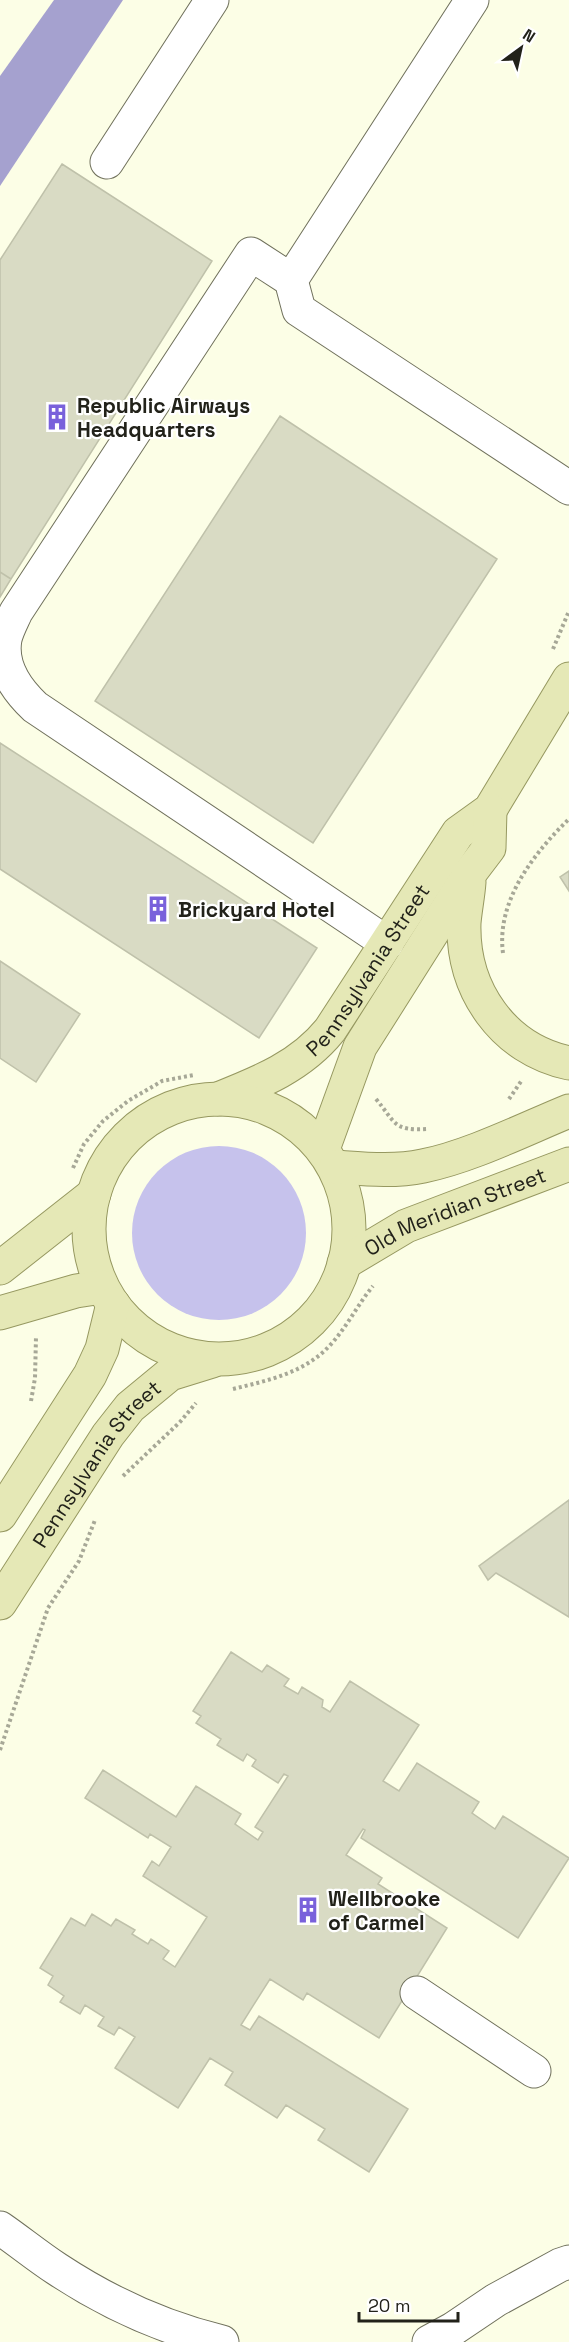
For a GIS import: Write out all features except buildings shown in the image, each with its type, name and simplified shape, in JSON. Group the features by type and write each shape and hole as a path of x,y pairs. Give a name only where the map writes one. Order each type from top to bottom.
{"main road":[{"name":"Pennsylvania Street","path":"218,1099 285,1070 318,1045 458,833 490,810 569,678"},
{"name":"Pennsylvania Street","path":"330,1158 351,1065 360,1047 470,873 489,848 490,810"},
{"path":"470,873 464,924 470,970 477,990 492,1015 513,1038 552,1059 569,1063"},
{"path":"218,1099 248,1103 276,1112 300,1127 330,1158 345,1188 349,1208 350,1226 344,1263 333,1290 320,1311 302,1329 281,1344 257,1353 218,1359 198,1357 160,1345 143,1334 107,1295 91,1250 90,1213 101,1175 111,1156 140,1126 177,1106 197,1101 218,1099"},
{"path":"330,1158 382,1169 424,1166 460,1155 569,1111"},
{"name":"Old Meridian Street","path":"344,1263 406,1226 569,1164"},
{"path":"0,1268 94,1194"},
{"path":"0,1313 76,1292 107,1295"},
{"path":"0,1515 90,1375 102,1349 107,1295"},
{"name":"Pennsylvania Street","path":"0,1603 108,1435 130,1407 170,1374 218,1359"}],"lane":[{"path":"107,162 212,0"},
{"path":"291,280 472,0"},
{"path":"387,943 35,707 16,688 5,666 4,641 16,612 250,254 291,280 299,310 569,488"},
{"path":"417,1993 534,2071"},
{"path":"0,2228 58,2270 130,2309 164,2324 222,2342"},
{"path":"429,2342 520,2286 569,2262"}],"path":[{"path":"504,958 503,938 507,906 519,883 548,841 569,819"},
{"path":"72,1170 84,1144 104,1121 128,1101 162,1081 199,1074"},
{"path":"506,1103 515,1093 525,1074"},
{"path":"375,1098 401,1128 408,1130 436,1128"},
{"path":"225,1391 288,1374 319,1355 332,1344 378,1282"},
{"path":"30,1404 35,1378 36,1332"},
{"path":"122,1478 180,1422 200,1399"},
{"path":"0,1750 48,1608 79,1562 97,1515"}],"shaded area":[{"path":"54,0 123,0 0,186 0,76"},
{"path":"219,1146 252,1153 267,1161 280,1172 291,1185 299,1200 306,1233 299,1266 291,1281 280,1294 267,1305 252,1313 219,1320 186,1313 171,1305 158,1294 147,1281 139,1266 132,1233 139,1200 147,1185 158,1172 171,1161 186,1153"}],"place":[{"name":"Republic Airways Headquarters","path":"57,417"},
{"name":"Brickyard Hotel","path":"158,909"},
{"name":"Wellbrooke of Carmel","path":"308,1910"}]}
